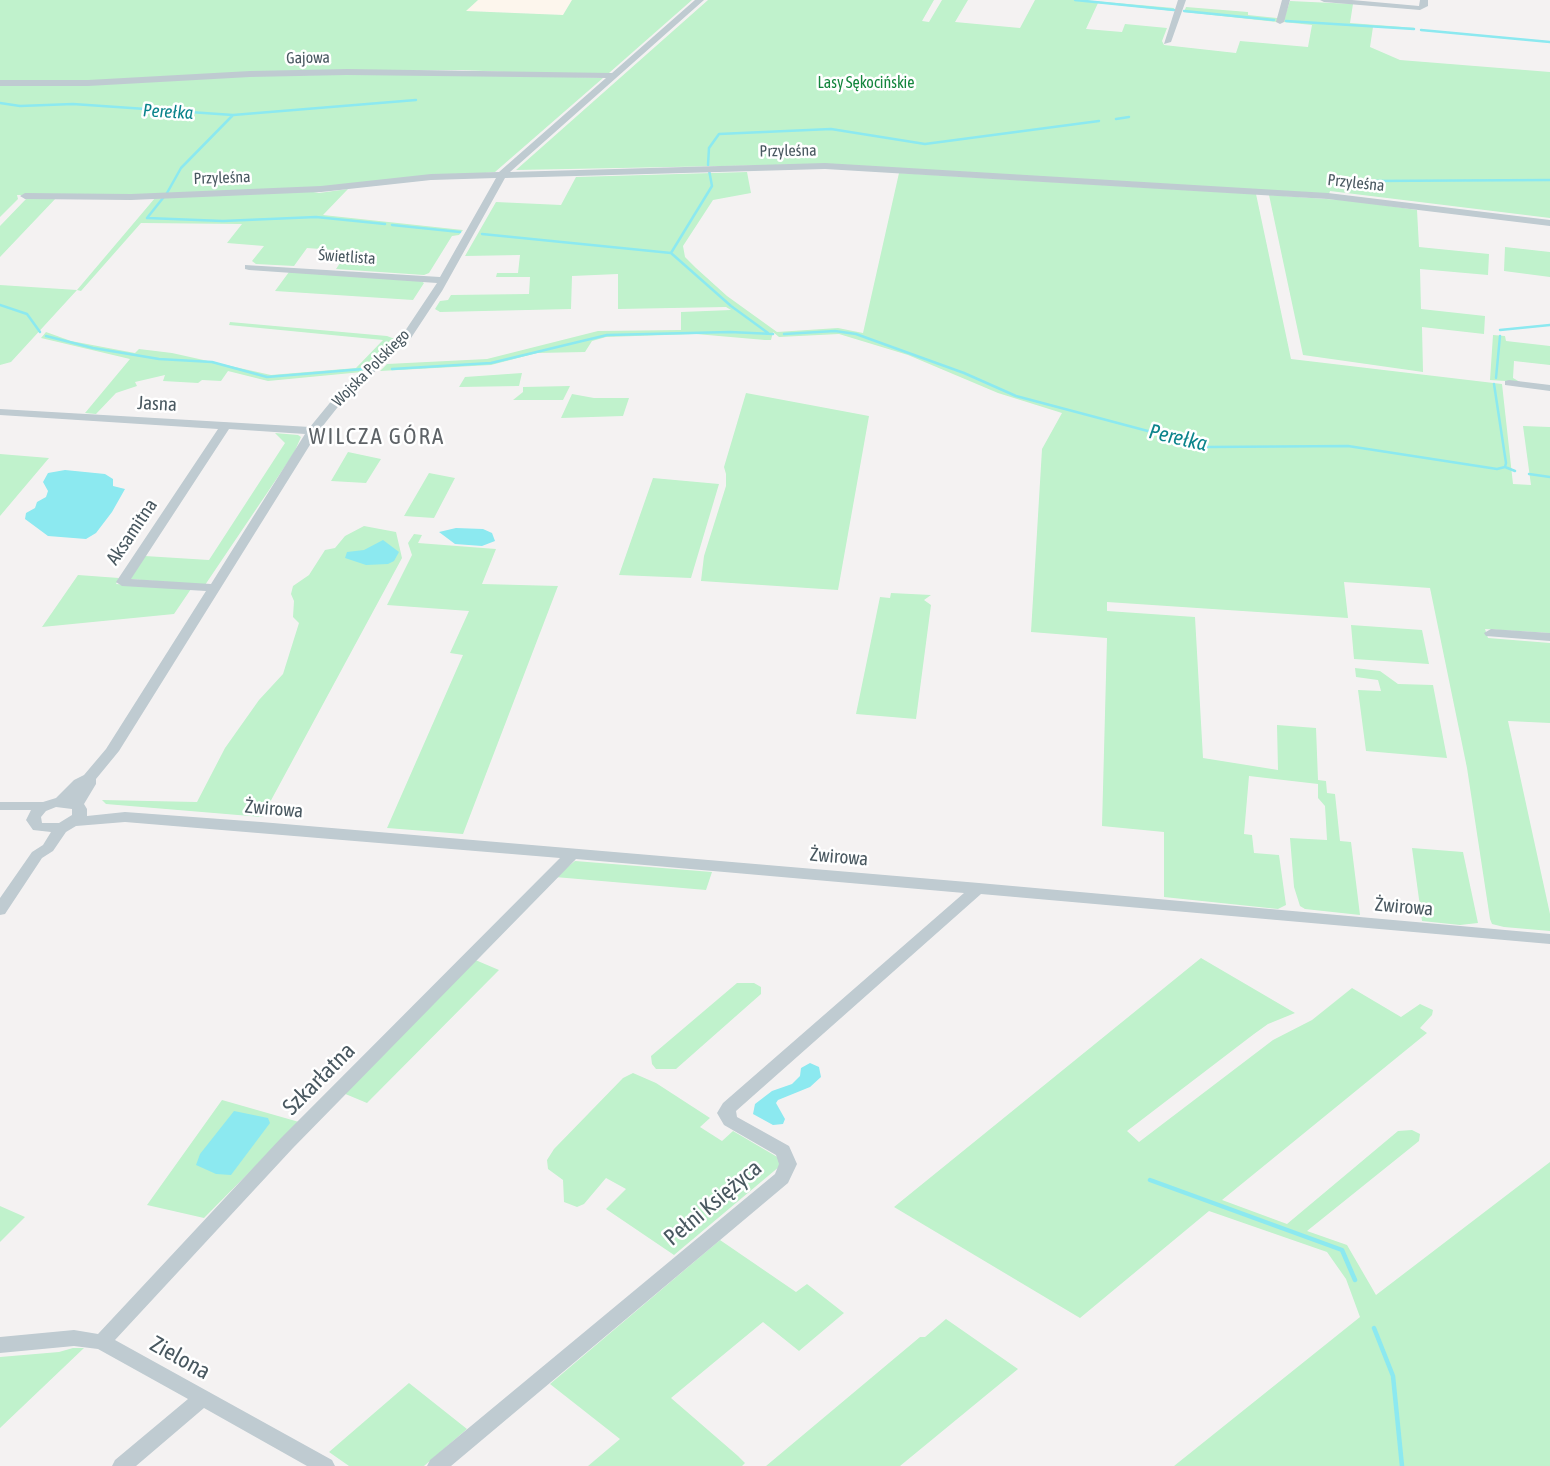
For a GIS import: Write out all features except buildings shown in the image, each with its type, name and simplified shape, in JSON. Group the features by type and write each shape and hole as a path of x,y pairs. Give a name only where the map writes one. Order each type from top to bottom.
{"street":[{"name":"Wojska Polskiego","path":"74,809 89,785 89,778 112,751 313,431 337,401 407,336 443,280 503,173 700,0"},
{"path":"1167,42 1182,0"},
{"path":"1280,22 1286,0"},
{"path":"1324,0 1422,4"},
{"name":"Gajowa","path":"0,83 88,83 261,73 463,72 558,76 616,75"},
{"name":"Przyleśna","path":"25,196 131,197 321,189 431,177 503,173 795,166 1328,196 1550,223"},
{"name":"Świetlista","path":"249,267 443,280"},
{"path":"1509,383 1550,388"},
{"name":"Jasna","path":"0,412 313,431"},
{"name":"Aksamitna","path":"214,588 121,582 226,426"},
{"path":"1491,633 1550,637"},
{"path":"0,806 40,817 60,829"},
{"path":"40,817 74,809"},
{"path":"0,910 37,855 48,848 74,809"},
{"name":"Żwirowa","path":"74,809 125,817 573,853 1550,939"},
{"path":"37,855 33,847 40,817"},
{"name":"Szkarłatna","path":"102,1342 287,1143 573,853"},
{"name":"Pełni Księżyca","path":"437,1466 782,1178 789,1164 783,1151 730,1121 726,1113 729,1107 979,888"},
{"name":"Zielona","path":"0,1345 74,1338 102,1342 325,1466"},
{"path":"122,1466 203,1398"}],"shaded area":[{"path":"478,0 572,0 563,15 465,11"}],"green space":[{"path":"0,0 478,0 466,11 563,15 572,0 692,0 609,73 550,74 462,70 285,72 90,81 0,81"},
{"name":"Lasy Sękocińskie","path":"708,0 934,0 922,21 929,22 942,0 968,0 955,22 1020,28 1035,0 1082,0 1174,8 1173,11 1098,3 1086,29 1122,32 1125,24 1167,28 1162,41 1164,45 1236,53 1240,41 1308,47 1312,25 1283,22 1290,1 1353,4 1350,23 1416,28 1373,27 1370,47 1400,60 1550,72 1550,218 1330,191 1329,194 827,164 516,170"},
{"path":"1186,7 1248,12 1248,15 1277,18 1277,22 1184,12"},
{"path":"462,73 603,78 495,172 322,188 132,196 17,195 18,199 0,217 0,85 246,76"},
{"path":"747,172 751,193 713,200 683,246 685,257 727,296 777,332 838,328 863,333 899,173 1256,194 1291,359 1502,384 1513,484 1531,485 1523,426 1550,427 1550,633 1485,629 1488,638 1550,643 1550,723 1508,721 1550,914 1550,931 1504,927 1492,924 1490,919 1467,768 1430,588 1344,582 1348,618 1107,602 1107,611 1195,617 1203,758 1278,770 1277,725 1316,728 1318,780 1326,781 1327,793 1335,794 1340,841 1351,842 1360,915 1305,909 1300,906 1294,887 1290,838 1327,840 1325,806 1318,798 1318,784 1249,776 1244,834 1252,835 1254,853 1279,855 1286,905 1278,909 1164,897 1164,832 1102,826 1107,638 1031,632 1042,449 1062,413 998,393 908,355 839,334 779,337 773,332 771,340 696,334 606,337 592,341 585,352 537,353 491,365 380,371 387,364 487,359 598,331 681,330 681,312 731,310 726,307 618,309 618,274 572,276 571,309 440,312 435,309 440,301 448,300 451,295 529,294 530,277 496,277 497,273 518,273 520,255 465,256 496,202 561,205 576,177"},
{"path":"348,189 323,215 463,230 459,235 452,236 429,273 424,275 336,269 348,251 307,248 294,266 256,264 252,261 264,246 227,243 242,224 141,223 81,291 77,290 155,198 308,191 319,193"},
{"path":"1269,195 1355,201 1417,210 1419,247 1489,254 1488,275 1420,269 1421,309 1485,316 1484,334 1422,327 1423,372 1303,355"},
{"path":"57,197 0,257 0,226 26,199"},
{"path":"1505,247 1550,252 1550,277 1504,271"},
{"path":"289,272 424,283 413,300 275,291"},
{"path":"0,285 77,290 11,362 0,365"},
{"path":"230,322 387,336 395,339 362,372 268,381 228,371 221,381 202,380 198,383 163,381 165,375 135,382 137,386 116,393 96,414 85,413 130,359 41,338 46,332 71,341 135,353 139,349 172,353 271,375 356,368 383,340 229,325"},
{"path":"1493,335 1505,336 1506,341 1550,346 1550,365 1514,361 1513,378 1520,382 1490,380"},
{"path":"522,373 519,386 459,387 465,377"},
{"path":"570,386 563,400 513,400 523,392 523,387"},
{"path":"746,393 869,416 838,590 701,581 704,556 726,486 724,467"},
{"path":"572,394 594,398 629,398 623,416 561,418"},
{"path":"275,433 301,437 294,453 205,585 130,579 145,556 209,560 285,443"},
{"path":"348,452 381,459 366,483 331,481"},
{"path":"0,454 49,458 0,516"},
{"path":"429,473 455,478 434,518 404,516"},
{"path":"653,478 719,484 691,578 619,575"},
{"path":"364,526 396,532 402,558 262,817 106,804 102,800 197,802 225,748 259,700 283,674 299,623 293,617 293,586 309,575 325,550 335,548 345,536"},
{"path":"414,534 422,535 418,543 496,549 482,584 558,586 463,834 387,828 463,655 450,653 469,611 387,605 412,555 408,543"},
{"path":"78,575 119,578 116,584 191,589 174,614 42,627"},
{"path":"891,593 931,595 924,600 931,605 916,719 856,714 880,597 890,598"},
{"path":"1351,625 1422,630 1429,664 1354,659"},
{"path":"1355,668 1380,671 1398,684 1433,685 1447,758 1366,751 1358,690 1381,691 1378,680 1356,677"},
{"path":"1412,848 1463,852 1478,923 1460,925 1422,921"},
{"path":"575,861 712,872 706,890 555,877"},
{"path":"1201,958 1295,1013 1268,1024 1127,1131 1139,1142 1273,1040 1312,1020 1352,988 1401,1017 1420,1004 1433,1010 1432,1015 1420,1028 1427,1033 1222,1200 1287,1224 1398,1131 1412,1130 1420,1134 1419,1141 1307,1231 1347,1245 1376,1295 1550,1162 1550,1466 1174,1466 1360,1317 1346,1279 1327,1252 1209,1211 1080,1318 894,1207"},
{"path":"473,959 499,970 367,1103 343,1093"},
{"path":"737,983 754,983 761,987 761,994 676,1069 656,1069 651,1056"},
{"path":"633,1073 656,1083 710,1118 700,1127 722,1141 733,1131 779,1158 780,1166 674,1255 606,1209 626,1189 606,1178 584,1204 577,1207 564,1202 563,1180 548,1169 547,1160 554,1149 623,1078"},
{"path":"222,1100 299,1122 204,1218 147,1205"},
{"path":"0,1206 25,1217 0,1242"},
{"path":"720,1240 796,1292 807,1284 844,1313 799,1351 763,1322 671,1398 738,1456 745,1463 742,1466 588,1466 620,1439 550,1384"},
{"path":"946,1319 1018,1369 900,1466 766,1466 920,1337 925,1337"},
{"path":"84,1348 0,1428 0,1357 59,1352"},
{"path":"409,1383 467,1429 424,1466 349,1466 329,1452"}],"water":[{"path":"65,470 105,474 113,479 113,486 125,489 96,533 86,539 48,536 25,519 26,513 46,497 48,491 43,482 48,473"},
{"path":"456,528 483,529 492,533 495,541 482,546 455,544 439,532"},
{"path":"383,540 399,552 394,561 388,564 366,565 345,558 347,552 364,550"},
{"path":"810,1063 819,1067 821,1077 810,1087 778,1100 776,1103 785,1119 783,1124 773,1125 753,1114 755,1104 772,1091 792,1084 800,1076 801,1068"},
{"path":"234,1111 268,1118 270,1123 231,1175 216,1174 196,1165 200,1154"}],"waterway":[{"path":"1075,0 1174,10"},
{"path":"1184,11 1274,20"},
{"path":"1286,21 1414,29"},
{"path":"1421,30 1550,42"},
{"path":"233,115 416,100"},
{"name":"Perełka","path":"0,103 20,106 73,104 233,115"},
{"name":"Perełka","path":"167,193 181,168 233,115"},
{"path":"1116,119 1129,117"},
{"path":"708,165 709,148 719,134 831,129 925,144 1099,121"},
{"path":"671,253 712,186 709,170"},
{"path":"1369,181 1550,180"},
{"name":"Perełka","path":"163,198 147,218 223,221 316,217 385,224"},
{"name":"Perełka","path":"392,225 460,232"},
{"name":"Perełka","path":"482,234 671,253"},
{"name":"Perełka","path":"671,253 731,306 768,333"},
{"path":"0,305 27,314 40,332"},
{"name":"Perełka","path":"1500,330 1550,325"},
{"name":"Perełka","path":"784,334 835,331 856,334 964,373 1016,396 1208,447 1348,446 1497,469 1505,467"},
{"path":"392,369 491,363 607,335 730,332 773,334"},
{"path":"46,336 93,348 159,359 212,362 267,377 363,369"},
{"name":"Perełka","path":"1496,378 1500,336"},
{"name":"Perełka","path":"1494,384 1505,467"},
{"path":"1505,467 1515,471"},
{"path":"1529,474 1550,477"},
{"path":"1150,1180 1342,1250 1355,1280"},
{"path":"1374,1328 1393,1376 1402,1466"}],"district":[{"name":"WILCZA GÓRA","path":"377,437"}]}
